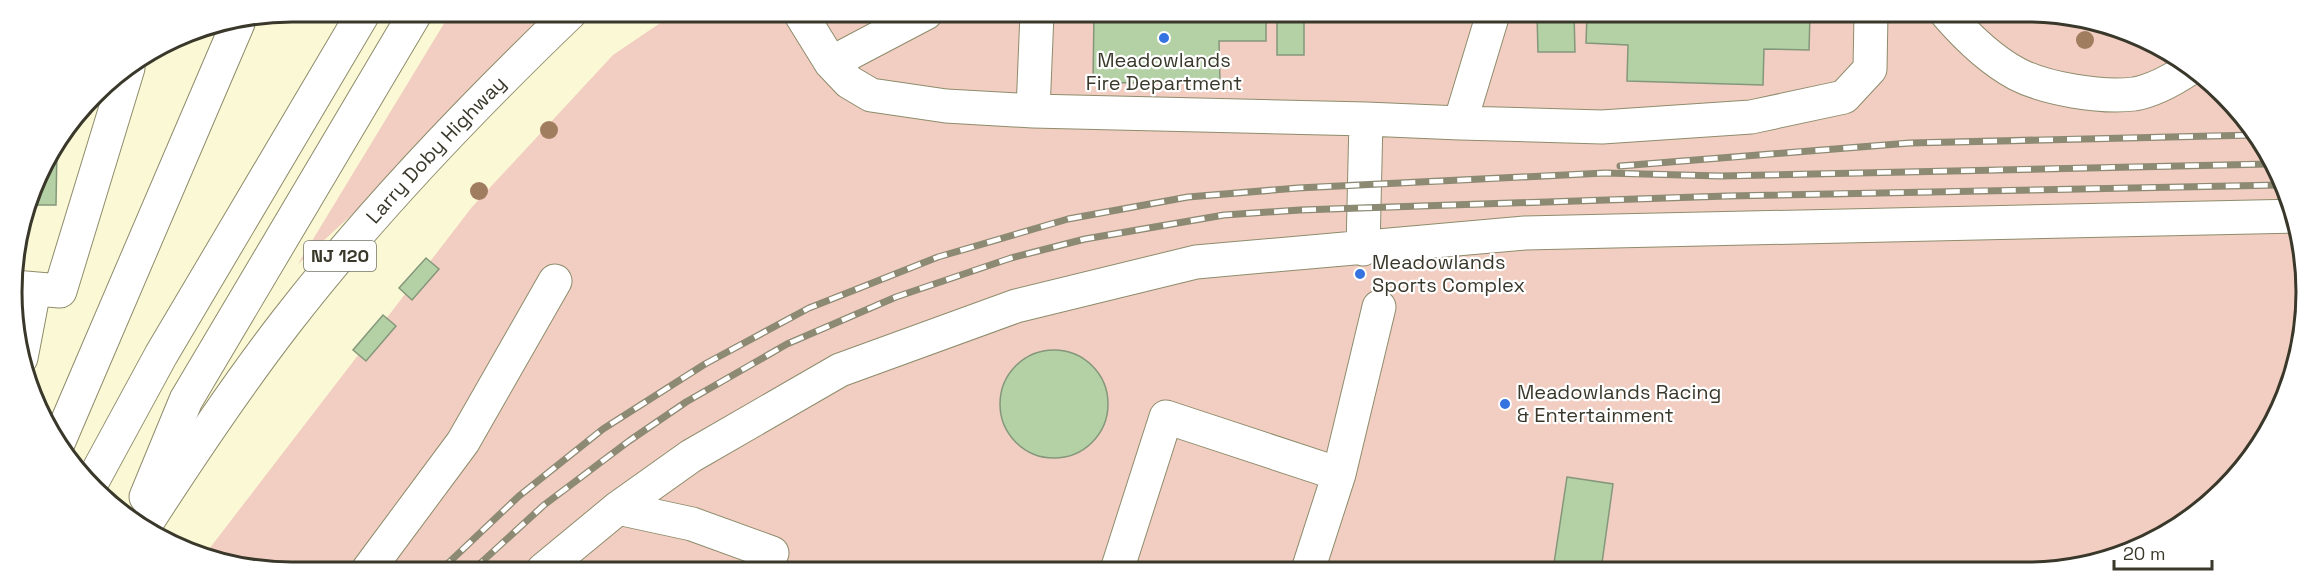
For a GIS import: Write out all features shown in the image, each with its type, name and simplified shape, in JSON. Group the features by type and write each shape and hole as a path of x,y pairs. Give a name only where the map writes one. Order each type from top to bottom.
{"main road":[{"path":"95,476 166,345 358,22"},
{"path":"139,514 186,400 410,22"},
{"name":"Larry Doby Highway","path":"149,520 215,419 329,269 436,149 561,22"},
{"path":"806,22 831,63 849,82 871,94 946,106 1033,111 1602,127 1751,117 1844,97 1870,69 1871,22"},
{"path":"831,63 909,22"},
{"path":"1033,111 1037,22"},
{"path":"1460,123 1491,22"},
{"path":"1954,22 1974,44 1994,60 2017,74 2039,83 2090,93 2135,94 2177,78 2183,73"},
{"path":"62,433 236,29"},
{"path":"23,310 24,288 60,291 124,81"},
{"path":"1363,249 1366,119"},
{"path":"553,562 618,508 691,456 840,370 1016,306 1196,262 1525,233 2284,216"},
{"path":"374,562 463,442 555,281"},
{"path":"1311,562 1340,474 1379,307"},
{"path":"1120,562 1166,417 1340,474"},
{"path":"618,508 692,524 771,553 768,562"}],"shaded area":[{"path":"445,22 537,22 369,199 298,264"},
{"name":"Meadowlands Sports Complex","path":"662,22 2026,22 2079,28 2129,43 2176,68 2217,101 2250,142 2275,189 2290,239 2296,292 2290,345 2275,395 2259,427 2229,470 2204,495 2176,516 2129,541 2079,556 2044,561 292,562 257,559 210,548 472,207 613,55"}],"building":[{"path":"1094,22 1266,22 1266,41 1219,41 1220,82 1093,83"},
{"path":"1277,22 1304,22 1304,55 1277,55"},
{"path":"1537,22 1574,22 1575,52 1538,52"},
{"path":"1587,22 1810,22 1809,50 1764,49 1763,85 1627,81 1628,45 1586,43"},
{"path":"57,161 56,205 37,205"},
{"path":"426,258 439,269 412,300 399,288"},
{"path":"383,315 396,326 366,361 353,350"},
{"path":"1054,350 1075,354 1092,366 1104,383 1108,404 1104,425 1092,442 1075,454 1054,458 1033,454 1016,442 1004,425 1000,404 1004,383 1016,366 1033,354"},
{"path":"1567,477 1613,484 1602,562 1554,562"}],"railway":[{"path":"1620,166 1910,143 2245,135"},
{"path":"449,562 519,496 603,429 705,364 809,308 938,257 1068,219 1188,197 1298,188 1605,173 1721,176 2263,164"},
{"path":"482,562 544,505 629,441 686,402 787,344 896,297 1011,258 1085,239 1224,215 1300,210 1727,196 2273,185"}],"place":[{"name":"Meadowlands Fire Department","path":"1164,38"},
{"name":"Meadowlands Sports Complex","path":"1360,274"},
{"name":"Meadowlands Racing & Entertainment","path":"1505,404"}]}
